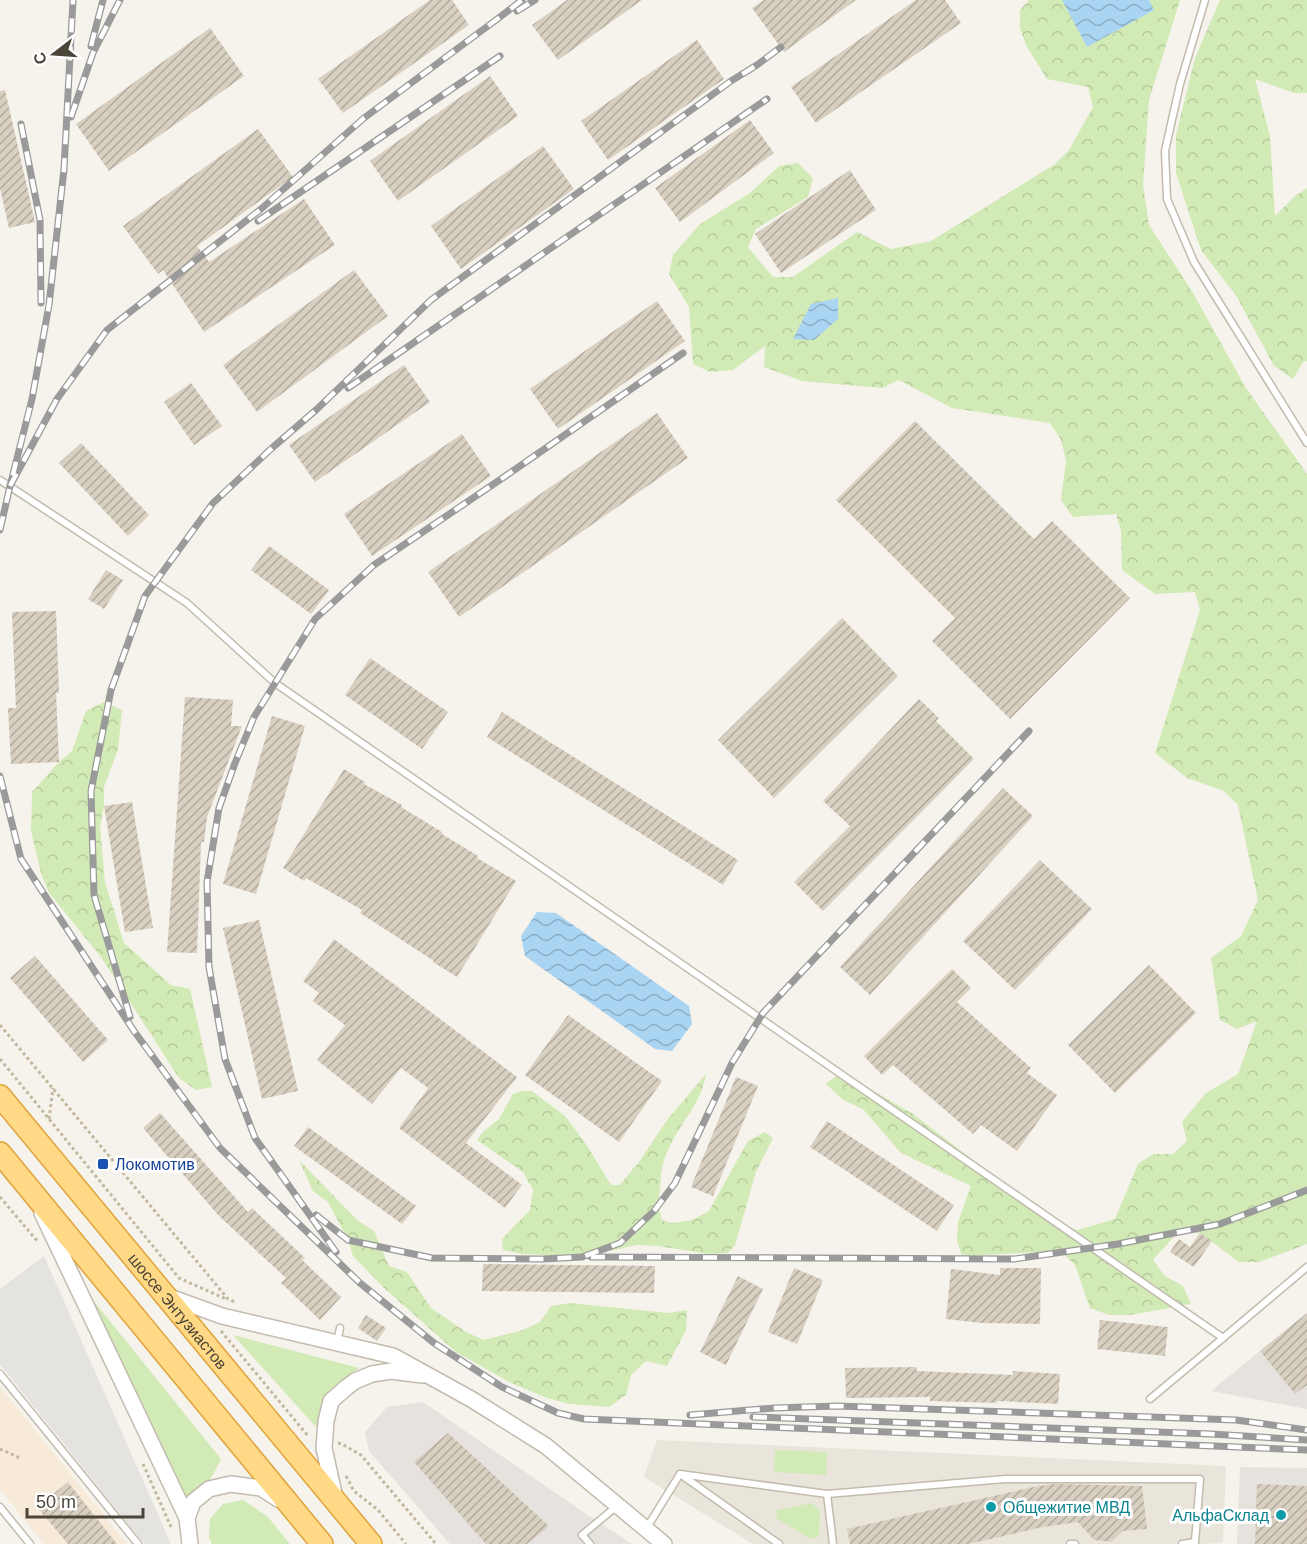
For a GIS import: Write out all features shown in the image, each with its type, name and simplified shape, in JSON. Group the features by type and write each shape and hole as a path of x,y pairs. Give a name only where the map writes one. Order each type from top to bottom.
{"highway":[{"name":"шоссе Энтузиастов","path":"0,1096 371,1544"},
{"path":"0,1153 322,1544"}],"street":[{"path":"31,1191 186,1518 190,1544"},
{"path":"165,1295 222,1316 338,1335 439,1377 546,1446 664,1544"},
{"path":"336,1502 324,1448 326,1421 332,1401 356,1381 372,1374 391,1371 439,1377"},
{"path":"186,1518 193,1502 209,1489 231,1484 261,1488 291,1506"}],"lane":[{"path":"1205,0 1180,84 1165,151 1167,200 1194,262 1307,443"},
{"path":"0,480 187,603 275,683 1222,1338"},
{"path":"1150,1399 1307,1267"},
{"path":"0,1374 138,1544"},
{"path":"680,1474 827,1494 1005,1479 1200,1479 1195,1542 1182,1544"},
{"path":"646,1530 680,1474"},
{"path":"680,1474 779,1544"},
{"path":"827,1494 833,1544"},
{"path":"590,1544 582,1535 617,1506"},
{"path":"0,1507 30,1544"},
{"path":"1070,1544 1075,1544"}],"path":[{"path":"0,1025 228,1299"},
{"path":"0,1059 179,1278 239,1304"},
{"path":"49,1119 53,1088"},
{"path":"218,1328 308,1436"},
{"path":"333,1442 342,1444 361,1455 436,1544"},
{"path":"0,1449 20,1458"},
{"path":"344,1472 354,1491 378,1510 406,1544"}],"shaded area":[{"path":"44,1256 171,1544 144,1544 0,1364 0,1289"},
{"path":"1307,1313 1307,1409 1211,1391 1260,1351"},
{"path":"0,1387 127,1544 44,1544 0,1490"},
{"path":"423,1402 632,1544 450,1544 369,1451 365,1432 387,1407"},
{"path":"657,1440 1226,1466 1223,1542 1207,1544 753,1544 644,1477"},
{"path":"1240,1467 1307,1468 1307,1544 1237,1544"}],"green space":[{"path":"1029,0 1180,0 1149,100 1143,185 1149,225 1193,293 1246,388 1307,474 1307,954 1302,944 1299,984 1307,1028 1307,1244 1259,1262 1239,1262 1200,1233 1179,1231 1153,1260 1165,1276 1183,1286 1191,1304 1130,1315 1109,1315 1090,1308 1075,1265 1061,1251 962,1256 957,1241 958,1222 971,1186 901,1153 863,1109 843,1100 826,1084 841,1072 913,1114 1059,1226 1078,1230 1115,1219 1138,1164 1153,1154 1173,1154 1187,1141 1182,1122 1206,1093 1238,1074 1257,1021 1237,1029 1220,1020 1211,958 1241,936 1258,900 1238,805 1224,791 1187,778 1155,753 1200,610 1195,592 1155,594 1122,570 1121,531 1116,514 1073,517 1061,500 1066,461 1061,440 1050,423 952,408 899,380 882,388 802,381 764,367 765,346 733,370 710,372 693,364 689,307 669,274 673,255 700,224 750,193 779,166 798,163 813,178 808,197 756,229 748,247 773,277 793,277 857,232 891,249 931,241 1055,164 1069,150 1093,107 1088,87 1047,79 1027,47 1020,29 1020,10"},
{"path":"1220,0 1307,0 1307,93 1294,93 1255,79 1270,136 1275,216 1295,196 1307,188 1307,361 1303,362 1293,379 1274,366 1237,297 1201,250 1176,173 1176,135 1195,58"},
{"path":"104,702 122,710 118,749 104,787 104,806 100,826 105,882 124,943 171,985 190,989 212,1087 196,1090 179,1078 101,957 49,893 41,873 31,831 32,792 72,751 86,711"},
{"path":"1302,943 1307,954 1307,1028 1299,984"},
{"path":"706,1074 700,1094 664,1159 659,1207 662,1220 672,1223 692,1220 709,1211 748,1141 765,1132 773,1138 756,1172 735,1245 728,1253 709,1254 637,1245 582,1257 522,1254 503,1250 502,1239 530,1210 533,1190 523,1172 477,1140 499,1119 513,1094 532,1091 565,1116 586,1144 611,1185 620,1185 639,1162 667,1120"},
{"path":"299,1160 357,1220 374,1231 389,1266 407,1272 431,1308 466,1332 484,1340 523,1330 540,1322 551,1306 570,1303 668,1313 687,1310 686,1330 667,1366 646,1361 631,1375 626,1395 609,1407 569,1404 547,1398 511,1383 456,1352 383,1287 353,1256 348,1240 328,1202 313,1191"},
{"path":"93,1300 221,1459 209,1482 184,1499"},
{"path":"233,1335 359,1368 326,1399 316,1427"},
{"path":"775,1450 827,1452 826,1475 774,1472"},
{"path":"243,1500 268,1517 290,1544 212,1544 209,1538 210,1519 223,1504"},
{"path":"812,1503 820,1511 819,1536 811,1539 776,1518 777,1510"}],"water":[{"path":"1062,0 1149,0 1154,10 1087,47"},
{"path":"838,298 838,319 814,340 793,339 811,304"},
{"path":"537,912 556,913 689,1006 692,1024 672,1051 655,1049 525,956 521,936"}],"building":[{"path":"430,0 452,0 469,25 343,113 318,79"},
{"path":"567,0 642,0 558,60 532,25"},
{"path":"764,0 856,0 784,52 752,8"},
{"path":"916,0 945,0 961,23 816,123 791,87"},
{"path":"210,28 244,76 109,171 76,124"},
{"path":"697,40 724,79 608,160 581,121"},
{"path":"490,76 518,116 398,201 370,161"},
{"path":"5,90 35,222 9,228 0,188 0,91"},
{"path":"750,120 774,153 680,222 655,188"},
{"path":"258,129 293,177 197,246 209,262 304,199 335,245 204,332 163,270 158,274 123,226"},
{"path":"543,146 574,189 461,269 431,226"},
{"path":"850,170 876,210 781,273 755,234"},
{"path":"354,270 388,316 257,412 223,365"},
{"path":"657,301 685,341 558,429 530,389"},
{"path":"404,365 430,402 315,482 289,445"},
{"path":"191,383 222,426 194,445 164,402"},
{"path":"657,413 688,458 459,617 428,572"},
{"path":"915,421 1034,539 1052,521 1130,598 1010,719 932,641 955,618 836,500"},
{"path":"462,434 491,476 372,556 344,514"},
{"path":"81,443 149,515 128,536 59,463"},
{"path":"269,546 329,590 311,614 251,570"},
{"path":"106,570 123,580 104,609 88,599"},
{"path":"56,611 59,762 11,764 8,708 16,708 12,612"},
{"path":"842,618 898,676 774,798 718,740"},
{"path":"370,658 448,712 422,749 345,695"},
{"path":"185,697 233,700 231,726 242,726 207,817 204,842 201,842 197,953 167,952"},
{"path":"919,699 939,718 936,721 974,759 823,911 794,882 850,826 823,801"},
{"path":"502,712 738,860 723,885 487,737"},
{"path":"272,716 305,726 256,894 223,884"},
{"path":"344,769 365,782 364,784 402,805 401,807 478,856 477,858 516,881 457,977 360,913 362,910 306,878 304,881 283,868"},
{"path":"1003,788 1033,816 870,995 840,967"},
{"path":"132,802 153,928 125,932 104,806"},
{"path":"1040,860 1092,909 1015,990 963,941"},
{"path":"259,920 298,1091 262,1099 223,928"},
{"path":"334,939 517,1077 466,1143 522,1185 505,1208 399,1128 428,1088 401,1068 372,1104 317,1060 345,1025 313,1001 319,993 303,981"},
{"path":"35,956 108,1040 83,1062 10,978"},
{"path":"1149,965 1196,1013 1115,1093 1068,1045"},
{"path":"952,969 971,988 957,1002 1031,1068 1027,1073 1057,1095 1017,1151 981,1125 973,1134 893,1065 882,1075 864,1056"},
{"path":"568,1015 662,1081 619,1142 525,1075"},
{"path":"736,1077 758,1086 713,1196 691,1187"},
{"path":"160,1113 248,1212 252,1208 305,1258 302,1260 341,1297 320,1320 281,1283 286,1278 219,1216 143,1128"},
{"path":"827,1121 954,1205 937,1231 810,1147"},
{"path":"308,1127 416,1206 402,1224 294,1146"},
{"path":"1200,1233 1212,1241 1194,1267 1170,1252 1179,1239 1190,1247"},
{"path":"483,1264 655,1266 654,1293 482,1291"},
{"path":"794,1268 823,1280 797,1344 768,1332"},
{"path":"1000,1268 1041,1268 1040,1324 982,1323 946,1319 951,1269 1000,1275"},
{"path":"738,1276 763,1289 726,1365 700,1352"},
{"path":"1307,1313 1307,1385 1295,1394 1260,1351"},
{"path":"366,1315 386,1328 377,1341 358,1328"},
{"path":"1100,1320 1168,1327 1165,1356 1097,1349"},
{"path":"916,1367 917,1371 1013,1375 1013,1371 1060,1374 1058,1404 930,1401 930,1397 846,1398 845,1368"},
{"path":"448,1433 549,1526 527,1544 486,1544 414,1462"},
{"path":"68,1482 117,1544 68,1544 37,1507"},
{"path":"1055,1484 1142,1486 1147,1529 1123,1531 1111,1542 1094,1540 1078,1522 1043,1527 968,1544 850,1544 847,1529"},
{"name":"АльфаСклад","path":"1257,1484 1307,1486 1307,1544 1255,1544"}],"railway":[{"path":"0,530 32,399 49,305 64,169 73,0"},
{"path":"91,46 103,0"},
{"path":"71,117 93,53 120,0"},
{"path":"10,486 57,399 107,330 261,209 364,118 522,0"},
{"path":"517,11 535,0"},
{"path":"130,1017 94,895 91,791 111,690 145,596 213,503 316,410 431,300 781,47"},
{"path":"258,221 500,56"},
{"path":"348,388 767,99"},
{"path":"21,124 40,220 41,303"},
{"path":"336,1252 255,1138 225,1059 209,967 207,882 219,808 235,763 254,717 315,619 374,565 683,353"},
{"path":"316,1215 348,1240 432,1258 582,1257 620,1243 654,1211 675,1183 732,1063 763,1013 1029,731"},
{"path":"0,776 21,859 134,1031 220,1148 360,1283 434,1343 502,1387 558,1413 584,1419 1307,1450"},
{"path":"591,1257 1014,1259 1118,1244 1220,1224 1307,1190"},
{"path":"690,1415 774,1408 837,1406 1236,1420 1307,1430"},
{"path":"753,1417 1211,1434 1307,1440"}],"place":[{"name":"Локомотив","path":"103,1164"},
{"name":"Общежитие МВД","path":"991,1507"},
{"name":"АльфаСклад","path":"1281,1515"}]}
